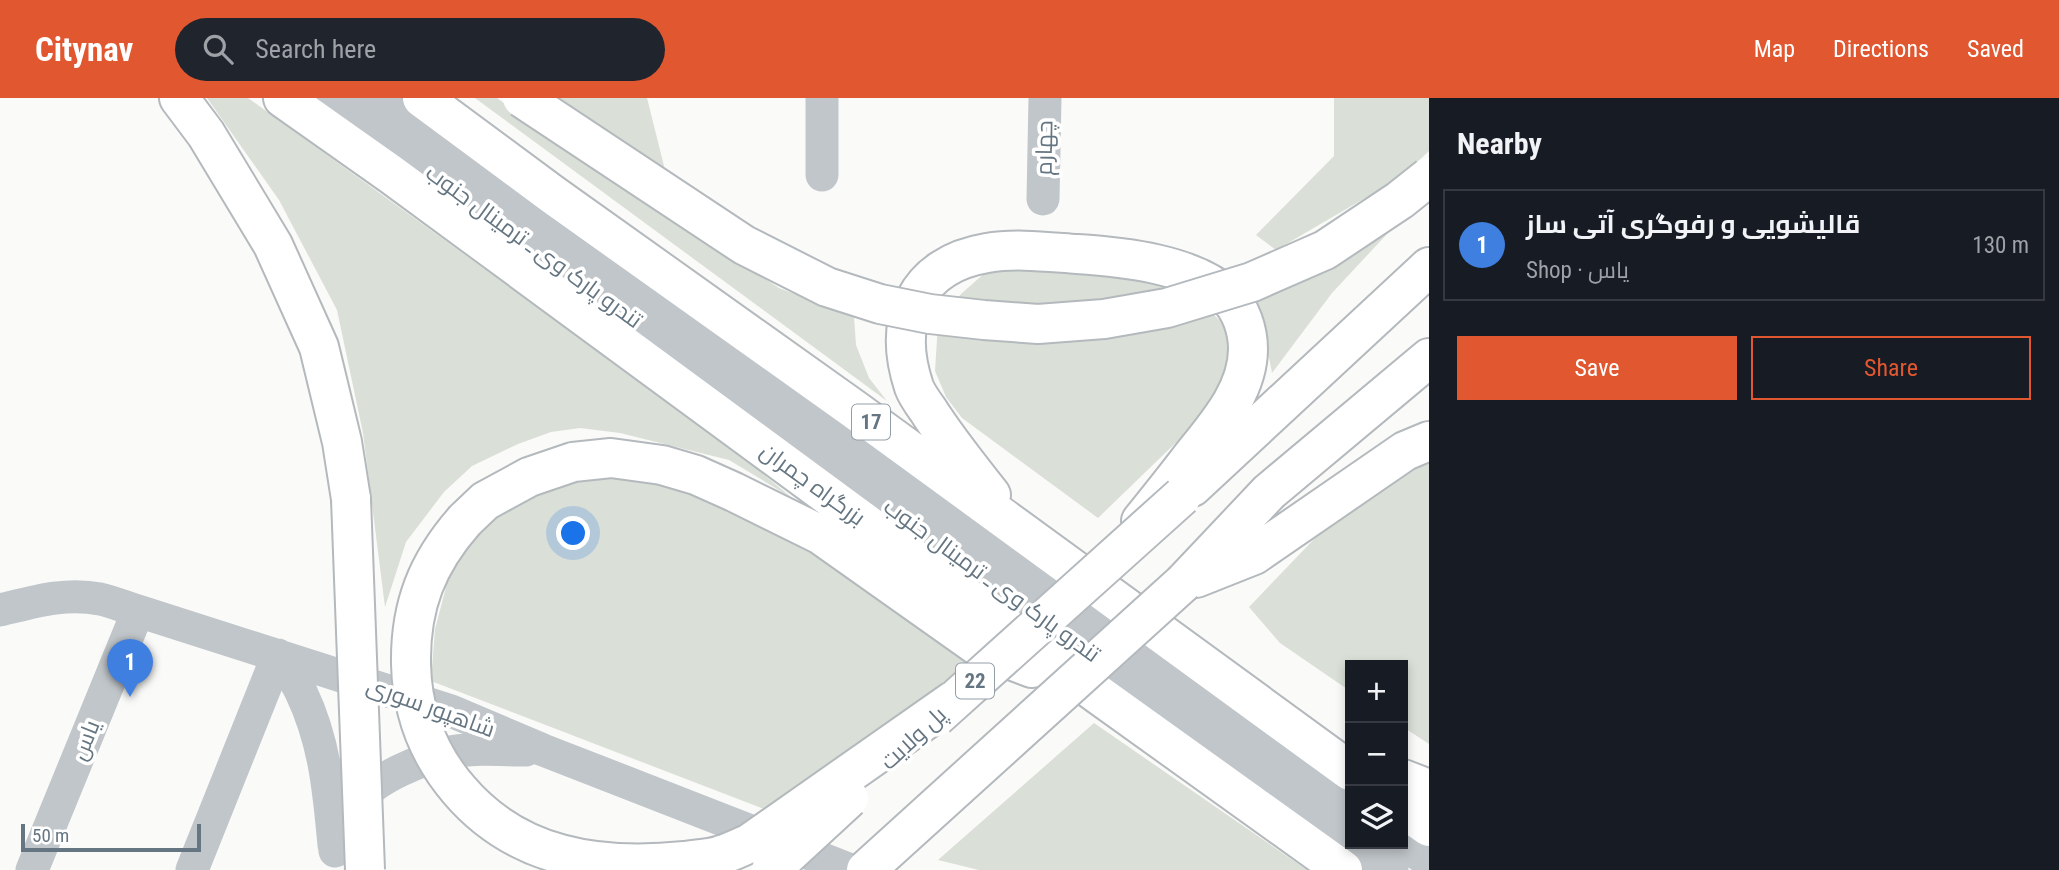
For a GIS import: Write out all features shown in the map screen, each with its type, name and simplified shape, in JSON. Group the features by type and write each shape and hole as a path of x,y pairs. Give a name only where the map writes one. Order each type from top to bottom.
{"highway":[{"path":"179,98 206,134 273,245 318,347 342,442 351,499 345,864"},
{"name":"بزرگراه چمران","path":"283,98 1343,870"},
{"name":"17","path":"422,98 1017,530 1334,755"},
{"path":"522,98 744,245 827,287 880,304 930,314 984,320 1038,324 1104,319 1167,308 1252,282 1325,250 1400,200 1429,177"},
{"path":"1017,530 938,426 915,389 907,353 907,317 920,288 943,269 960,260 988,253 1035,251 1102,256 1161,266 1194,275 1210,284 1239,309 1249,346 1247,365 1241,385 1223,417 1113,558"},
{"name":"پل ولایت","path":"771,870 1429,267"},
{"path":"866,870 1184,582 1269,492 1429,358"},
{"path":"1184,582 1254,555 1405,451 1429,441"},
{"path":"954,700 750,843 721,855 656,866 621,866 570,860 539,849 505,832 476,810 435,759 423,731 415,706 411,675 411,640 418,603 428,572 447,541 485,501 529,477 573,462 611,458 662,465 696,475 734,492 821,535 982,649 1100,695"},
{"path":"1408,781 1429,789"},
{"path":"1408,812 1429,827"}],"street":[{"name":"تندرو پارک وی ـ ترمینال جنوب","path":"329,98 1345,836"},
{"path":"373,98 1345,801"},
{"path":"822,98 822,175"},
{"name":"چهارم","path":"1043,199 1045,98"},
{"name":"شاهپور سوری","path":"0,610 52,597 99,599 451,711 543,750 851,870"},
{"name":"یاس","path":"32,870 138,611"},
{"path":"278,655 300,691 316,728 345,864"},
{"path":"192,870 278,655"},
{"path":"345,864 343,801 358,761 381,714 406,696"},
{"path":"345,864 341,828 359,797 393,773 461,745 466,733 463,722 451,711"},
{"path":"448,752 543,750"},
{"path":"1408,847 1429,862"},
{"path":"1363,849 1392,870"}],"shaded area":[{"path":"207,98 248,98 731,447 792,498 729,460 620,433 580,428 551,432 472,466 444,492 406,542 385,607 363,433 337,310 279,200"},
{"path":"475,98 497,98 595,169 779,288 854,317 856,345 869,378 887,401"},
{"path":"546,98 647,98 668,182"},
{"path":"1334,98 1429,98 1429,151 1401,177 1276,250 1256,235 1334,156"},
{"path":"1428,190 1332,293 1272,373 1262,336 1244,303"},
{"path":"1041,265 1177,280 1233,333 1234,368 1221,399 1098,518 962,418 946,397 935,371 938,324 961,294 987,271"},
{"path":"1429,453 1429,744 1408,730 1408,660 1345,660 1345,688 1280,643 1249,607 1319,534 1414,458"},
{"path":"599,472 704,481 981,655 798,822 431,681 435,629 450,572 472,542 496,518 524,500"},
{"path":"1094,723 1307,870 979,870 938,860"}],"place":[{"name":"قالیشویی و رفوگری آتی ساز","path":"130,697"}]}
